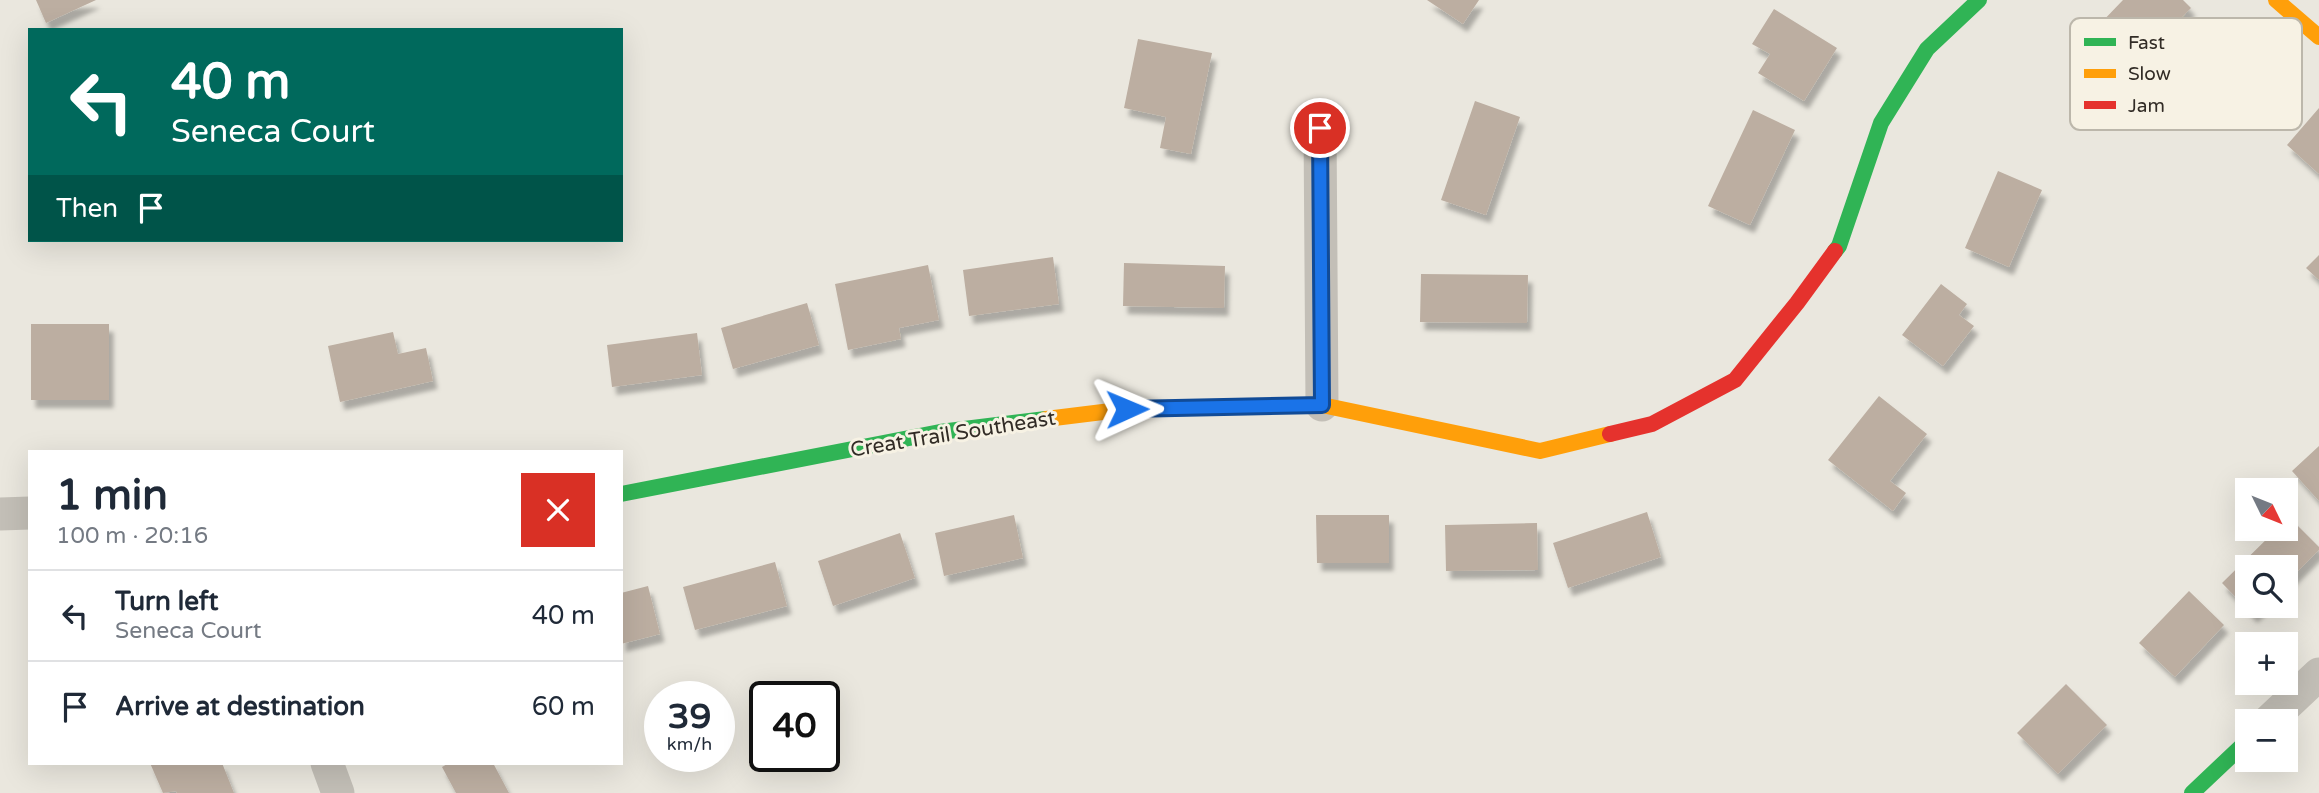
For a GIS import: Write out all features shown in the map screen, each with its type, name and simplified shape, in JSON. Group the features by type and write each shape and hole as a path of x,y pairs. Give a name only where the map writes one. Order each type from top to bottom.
{"street":[{"name":"Creat Trail Southeast","path":"623,494 953,430 1127,409 1322,405 1540,452 1652,424 1735,380 1839,246 1881,123 1927,49 1979,0"},
{"path":"2276,0 2297,18"},
{"path":"2302,22 2319,37"},
{"path":"1320,128 1322,405"},
{"path":"0,514 28,513"},
{"path":"2282,709 2319,674"},
{"path":"2192,793 2235,752"},
{"path":"328,765 338,793"}],"building":[{"path":"36,0 96,0 46,23"},
{"path":"1427,0 1479,0 1463,24"},
{"path":"2123,0 2183,0 2191,8 2181,18 2106,18"},
{"path":"1774,9 1837,48 1804,101 1758,73 1770,54 1752,44"},
{"path":"1138,39 1212,53 1191,154 1160,148 1166,117 1124,108"},
{"path":"1475,101 1520,117 1486,215 1441,200"},
{"path":"2319,108 2319,174 2287,145"},
{"path":"1753,110 1795,130 1750,225 1708,206"},
{"path":"1998,171 2042,190 2009,267 1965,248"},
{"path":"2319,255 2319,280 2306,268"},
{"path":"1053,257 1059,304 969,316 963,270"},
{"path":"1124,263 1225,266 1224,308 1123,306"},
{"path":"928,265 939,320 899,328 901,339 848,350 835,284"},
{"path":"1421,274 1528,275 1527,323 1420,322"},
{"path":"1941,284 1967,304 1959,315 1974,326 1943,366 1902,335"},
{"path":"807,303 819,345 733,369 721,328"},
{"path":"31,324 109,324 109,400 31,400"},
{"path":"393,332 398,354 426,348 433,381 340,402 328,346"},
{"path":"697,333 702,375 612,387 607,345"},
{"path":"1879,396 1927,434 1890,481 1906,493 1893,511 1828,460"},
{"path":"2319,446 2319,501 2292,471"},
{"path":"1647,512 1661,557 1568,588 1553,543"},
{"path":"1014,515 1023,558 944,576 935,533"},
{"path":"1316,515 1389,515 1389,563 1317,563"},
{"path":"1537,523 1538,570 1446,571 1445,525"},
{"path":"2298,526 2319,547 2298,571 2298,555 2251,555 2265,541 2298,541"},
{"path":"900,533 915,578 833,606 818,561"},
{"path":"775,562 787,606 695,630 683,587"},
{"path":"2235,570 2235,596 2222,583"},
{"path":"648,586 660,634 623,643 623,592"},
{"path":"2189,591 2224,625 2175,677 2139,643"},
{"path":"2066,684 2107,725 2058,774 2017,733"},
{"path":"151,765 223,765 234,793 176,791 163,793"},
{"path":"494,765 509,793 456,793 442,767"}],"traffic: fast":[{"path":"1835,251 1881,123 1927,49 1979,0"},
{"path":"623,494 940,432 1046,419"},
{"path":"2192,793 2235,752"}],"traffic: slow":[{"path":"2276,0 2297,18"},
{"path":"2302,22 2319,37"},
{"path":"1046,419 1127,409 1322,405 1540,451 1610,434"}],"traffic: jam":[{"path":"1610,434 1652,424 1735,380 1835,251"}],"route":[{"path":"1127,409 1322,405 1320,128"}]}
